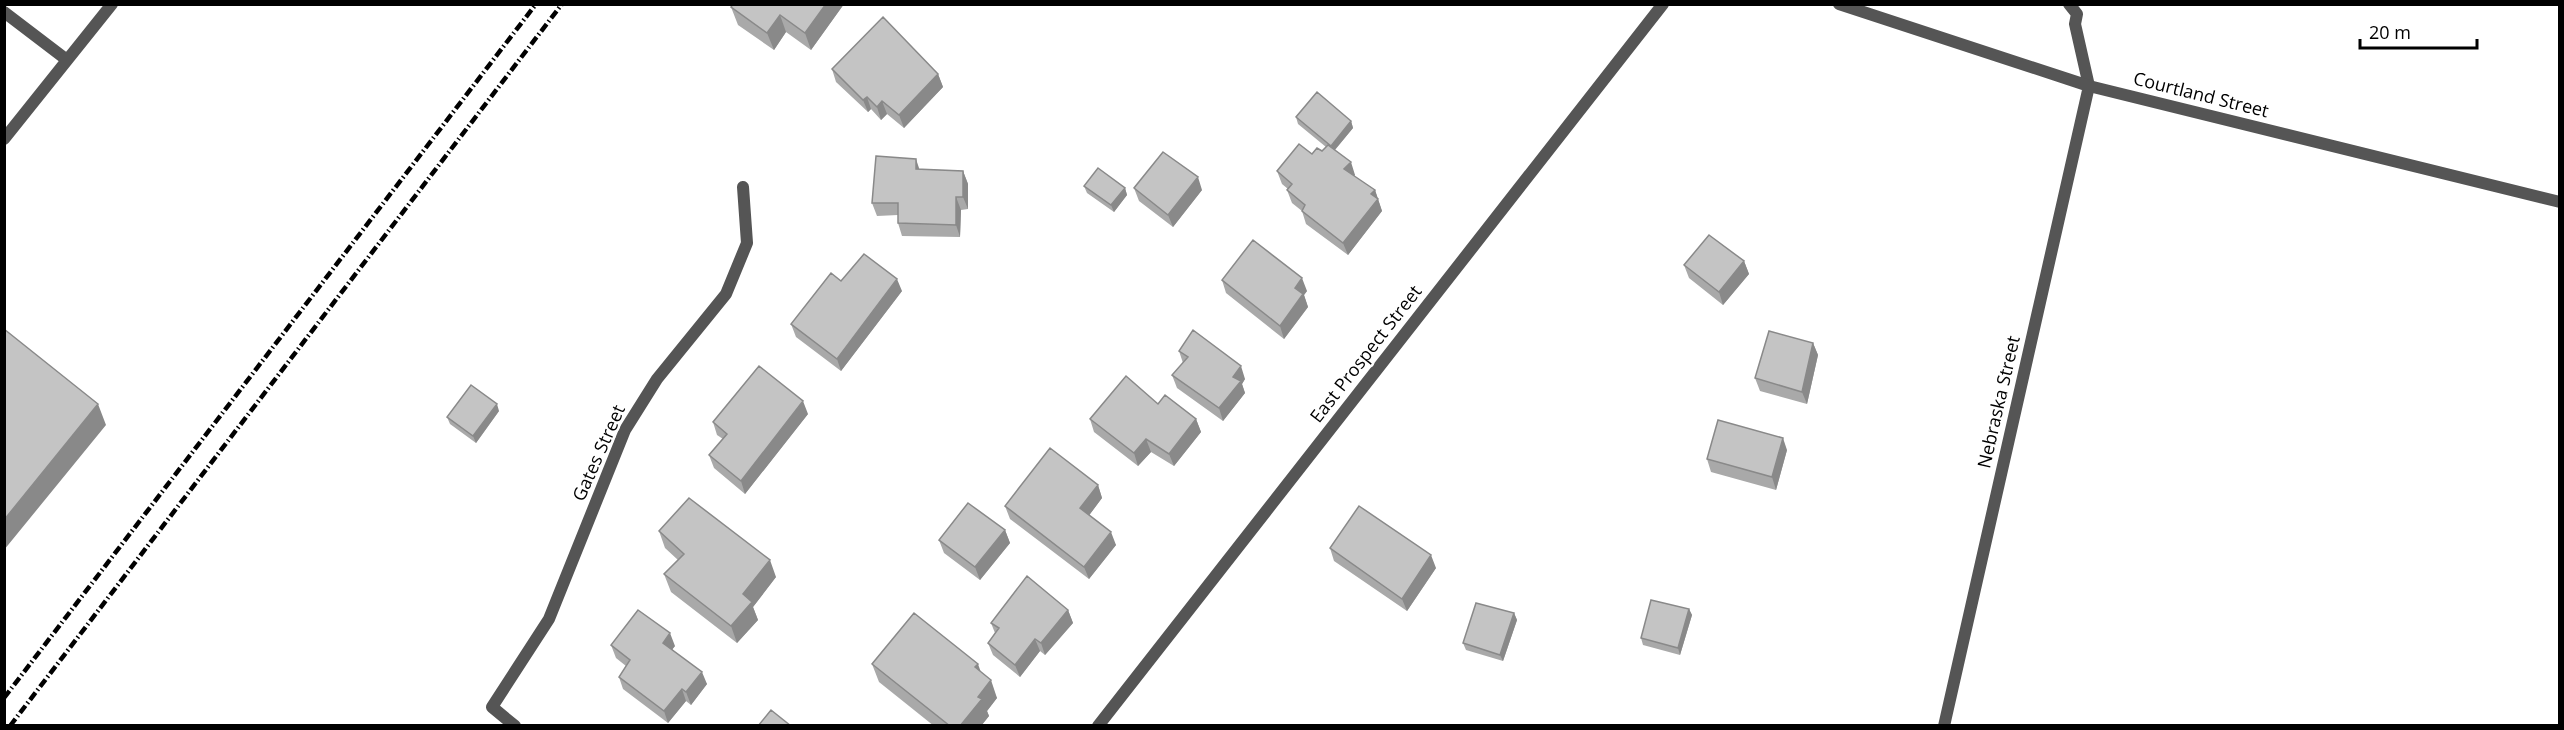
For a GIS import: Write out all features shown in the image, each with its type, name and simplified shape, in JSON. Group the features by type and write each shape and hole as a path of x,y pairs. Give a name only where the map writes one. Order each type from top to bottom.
{"street":[{"path":"4,139 112,4"},
{"name":"East Prospect Street","path":"1098,726 1663,4"},
{"name":"Courtland Street","path":"1839,4 2089,86 2559,202"},
{"path":"2069,4 2077,14 2075,24 2089,86"},
{"path":"4,12 67,60"},
{"name":"Nebraska Street","path":"1944,726 2089,86"},
{"name":"Gates Street","path":"515,726 492,707 549,620 625,430 657,379 726,294 747,243 743,187"}],"building":[{"path":"733,4 826,4 805,33 780,15 767,33 731,7"},
{"path":"883,17 938,74 899,115 882,101 877,107 867,97 863,100 832,69"},
{"path":"1317,92 1351,121 1331,146 1296,117"},
{"path":"1299,144 1312,154 1317,148 1322,151 1328,145 1351,162 1344,169 1375,190 1371,194 1378,199 1343,243 1302,211 1305,205 1287,190 1292,184 1277,171"},
{"path":"1163,152 1198,177 1168,215 1134,188"},
{"path":"876,156 916,159 916,169 963,171 963,197 956,197 956,225 898,223 898,203 872,203"},
{"path":"1098,168 1125,188 1111,205 1084,186"},
{"path":"1709,235 1744,261 1719,292 1684,265"},
{"path":"1253,240 1302,278 1295,288 1303,294 1280,326 1222,280"},
{"path":"864,254 897,279 837,359 791,324 831,273 841,281"},
{"path":"4,329 98,404 4,520"},
{"path":"1193,330 1241,366 1233,377 1241,381 1219,408 1172,375 1188,357 1179,351"},
{"path":"1769,331 1813,343 1802,392 1755,378"},
{"path":"759,366 803,401 741,481 709,455 727,434 713,422"},
{"path":"1126,376 1158,404 1165,395 1196,419 1169,454 1146,439 1134,453 1090,419"},
{"path":"471,385 497,404 473,436 447,417"},
{"path":"1718,420 1783,438 1772,477 1707,459"},
{"path":"1050,448 1098,485 1080,508 1111,532 1084,567 1005,506"},
{"path":"689,498 770,560 743,594 752,602 731,626 664,574 684,554 659,531"},
{"path":"968,503 1005,530 975,567 939,540"},
{"path":"1359,506 1431,555 1402,599 1330,548"},
{"path":"1027,576 1068,610 1041,643 1035,639 1015,665 988,643 999,628 991,623"},
{"path":"1651,600 1689,609 1678,648 1641,638"},
{"path":"1476,603 1514,613 1500,655 1463,643"},
{"path":"638,610 670,633 663,643 702,672 686,692 682,689 664,711 619,677 630,660 611,645"},
{"path":"914,613 978,664 975,667 991,680 978,697 982,699 960,726 950,726 872,664"},
{"path":"771,710 791,726 758,726"}],"railway":[{"path":"4,698 536,4"},
{"path":"10,726 562,4"}]}
